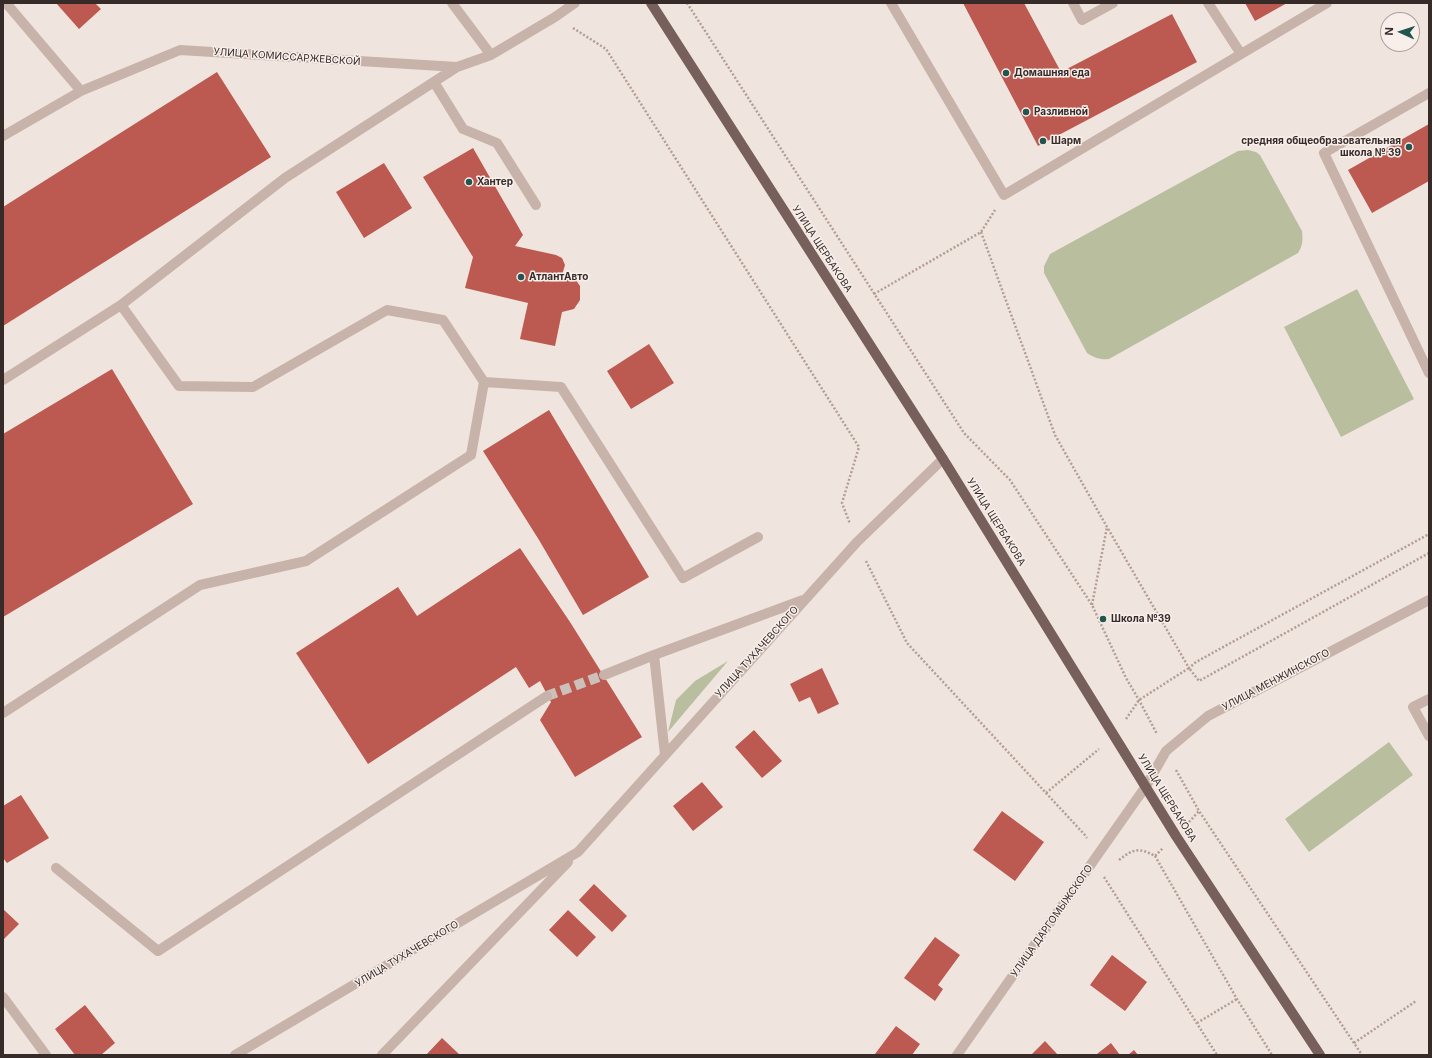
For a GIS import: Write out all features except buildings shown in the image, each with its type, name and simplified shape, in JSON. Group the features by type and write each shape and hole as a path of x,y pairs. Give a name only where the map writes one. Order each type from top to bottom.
{"main road":[{"name":"УЛИЦА ЩЕРБАКОВА","path":"651,3 943,459 1176,836 1320,1055"}],"street":[{"path":"6,3 81,91"},
{"path":"452,3 491,55"},
{"name":"УЛИЦА КОМИССАРЖЕВСКОЙ","path":"3,136 81,91 180,50 457,68 491,55 555,17 575,3"},
{"path":"891,3 1004,195 1327,3"},
{"path":"1072,3 1082,20 1113,3"},
{"path":"1208,3 1241,54"},
{"path":"3,380 121,305 285,178 457,68"},
{"path":"434,82 463,129 497,143 536,205"},
{"path":"1429,93 1324,153 1429,373"},
{"path":"3,713 200,585 306,561 471,455 484,382 443,320 387,310 253,387 180,386 121,305"},
{"path":"484,382 561,387 683,578 758,537"},
{"name":"УЛИЦА ТУХАЧЕВСКОГО","path":"382,1055 578,852 804,599 857,542 943,459"},
{"path":"604,675 804,599"},
{"name":"УЛИЦА МЕНЖИНСКОГО","path":"1146,786 1166,751 1208,716 1429,600"},
{"path":"654,655 665,755"},
{"path":"56,868 158,951 548,696"},
{"path":"1429,699 1413,708 1429,736"},
{"name":"УЛИЦА ДАРГОМЫЖСКОГО","path":"957,1055 1146,786"},
{"name":"УЛИЦА ТУХАЧЕВСКОГО","path":"235,1055 578,852"},
{"path":"3,997 46,1055"}],"path":[{"path":"687,3 964,433 1010,480 1092,605 1126,678 1199,811 1362,1055"},
{"path":"555,17 606,49 859,447 842,504 857,542 907,643 1084,834 1097,857 1102,874 1217,1055"},
{"path":"874,294 981,232 1004,195"},
{"path":"981,232 1055,435 1189,668 1199,681 1429,553"},
{"path":"1092,605 1107,527"},
{"path":"1046,793 1114,736 1139,700 1203,659 1429,534"},
{"path":"1155,856 1199,811"},
{"path":"1118,861 1128,853 1135,850 1144,850 1155,856 1237,999 1272,1055"},
{"path":"1197,1023 1237,999"},
{"path":"1354,1043 1416,1001"}],"green space":[{"path":"1248,150 1256,152 1260,155 1302,231 1302,242 1298,253 1109,359 1098,358 1087,353 1044,273 1044,266 1050,254 1238,151"},
{"path":"1357,289 1414,399 1341,437 1284,327"},
{"path":"728,661 668,732 676,700 695,681"},
{"path":"1389,742 1413,775 1309,852 1285,819"}],"tunnel":[{"path":"547,696 604,675"}],"place":[{"name":"Домашняя еда","path":"1006,73"},
{"name":"Разливной","path":"1026,112"},
{"name":"Шарм","path":"1043,141"},
{"name":"средняя общеобразовательная школа № 39","path":"1409,147"},
{"name":"Хантер","path":"469,182"},
{"name":"АтлантАвто","path":"521,277"},
{"name":"Школа №39","path":"1103,619"}]}
